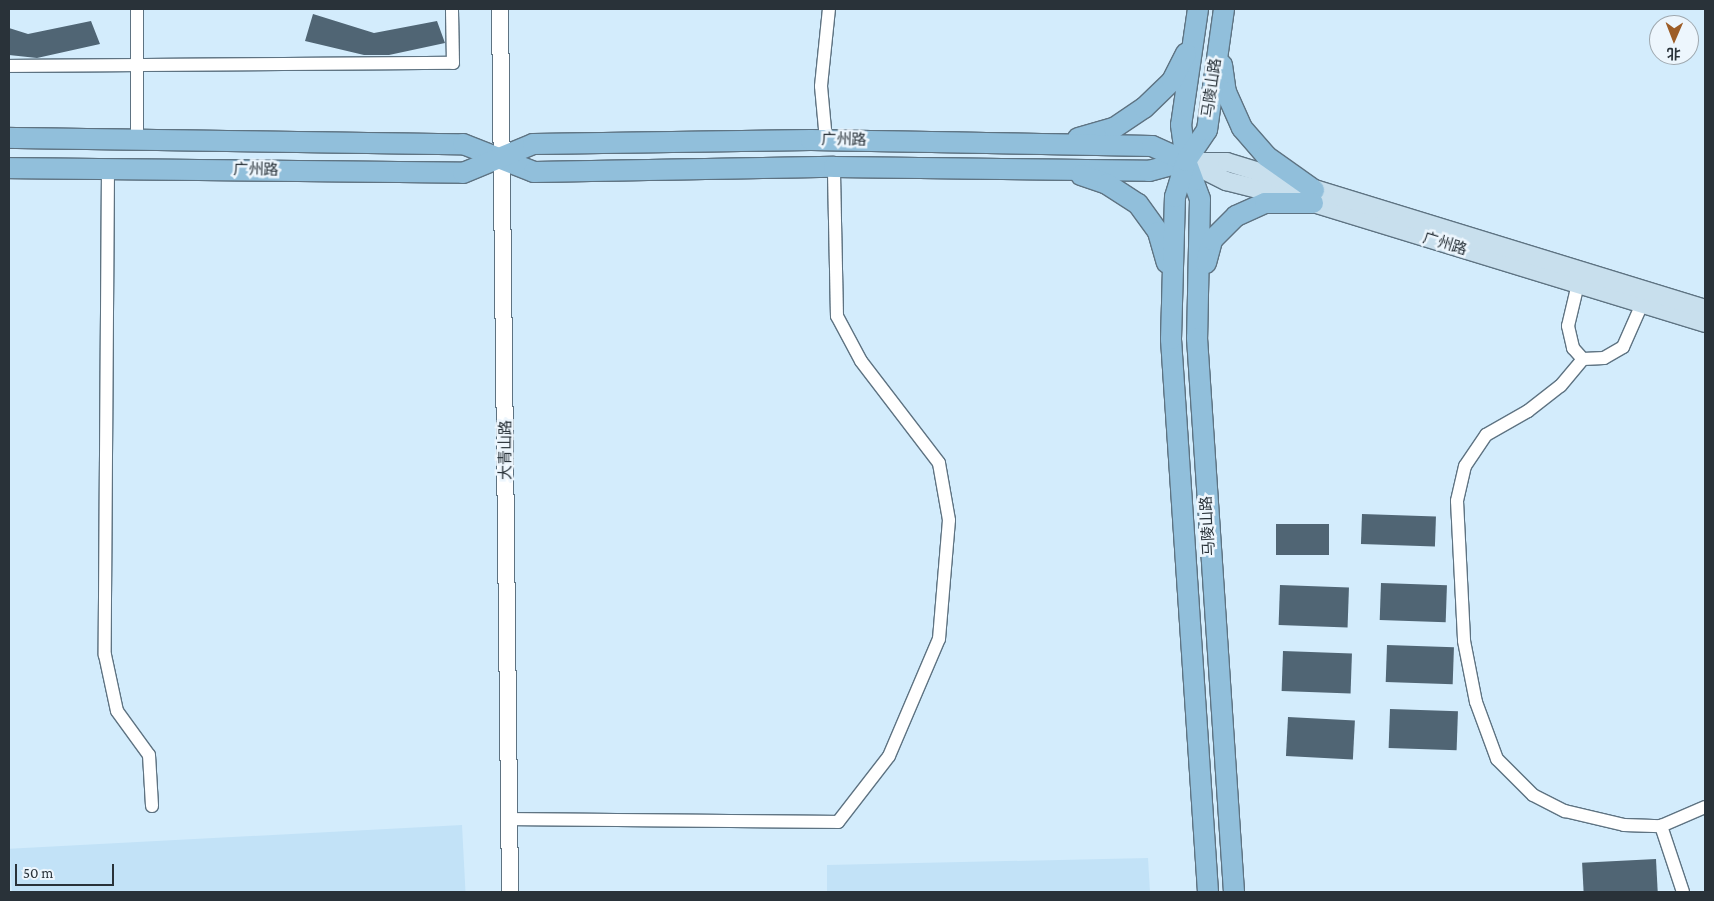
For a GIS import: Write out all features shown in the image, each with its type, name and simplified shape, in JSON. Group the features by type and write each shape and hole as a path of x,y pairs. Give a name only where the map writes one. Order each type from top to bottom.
{"main road":[{"name":"马陵山路","path":"1198,9 1181,126 1186,162 1200,199 1198,291 1204,457 1234,892"},
{"name":"马陵山路","path":"1208,892 1172,359 1172,283 1174,197 1186,162 1206,130 1224,9"},
{"path":"1219,39 1226,92 1242,128 1266,156 1314,196"},
{"path":"1060,143 1114,128 1144,108 1172,81 1193,40"},
{"name":"广州路","path":"9,138 137,138 463,144 534,172 834,167 1060,168 1149,171 1186,162"},
{"name":"广州路","path":"9,168 463,173 533,144 826,140 1152,146 1226,181 1314,196 1705,309"},
{"path":"1060,168 1107,184 1138,204 1158,232 1172,283"},
{"name":"广州路","path":"1314,196 1578,284 1705,323"},
{"path":"1198,291 1212,240 1236,216 1265,203 1314,196"}],"street":[{"path":"137,9 137,138"},
{"path":"9,66 137,67 453,63 452,9"},
{"name":"大青山路","path":"500,9 500,157 510,892"},
{"path":"826,140 822,86 829,9"},
{"path":"509,819 838,822 889,756 939,639 949,520 939,463 861,362 836,316 834,167"},
{"path":"108,169 105,655 117,711 149,755 152,806"},
{"path":"1578,284 1568,326 1572,348 1583,359"},
{"path":"1642,304 1623,347 1604,358 1583,359 1534,406 1486,435 1466,466 1457,502 1464,641 1476,702 1497,759 1533,795 1565,811 1624,825 1661,826 1705,807"},
{"path":"1661,826 1683,892"}],"shaded area":[{"path":"462,825 466,892 12,892 10,849"},
{"path":"1148,858 1150,892 827,892 827,865"}],"building":[{"path":"313,14 374,33 437,21 445,43 389,55 364,55 305,41"},
{"path":"91,21 100,44 37,58 9,55 9,28 28,34"},
{"path":"1362,514 1436,517 1435,547 1361,544"},
{"path":"1276,524 1329,524 1329,555 1276,555"},
{"path":"1381,583 1447,585 1446,622 1380,620"},
{"path":"1280,585 1349,587 1348,627 1279,625"},
{"path":"1387,645 1454,647 1453,684 1386,682"},
{"path":"1283,651 1352,653 1351,693 1282,691"},
{"path":"1390,709 1458,711 1457,750 1389,748"},
{"path":"1288,717 1355,721 1353,759 1286,756"},
{"path":"1656,859 1658,892 1584,892 1582,863"}]}
